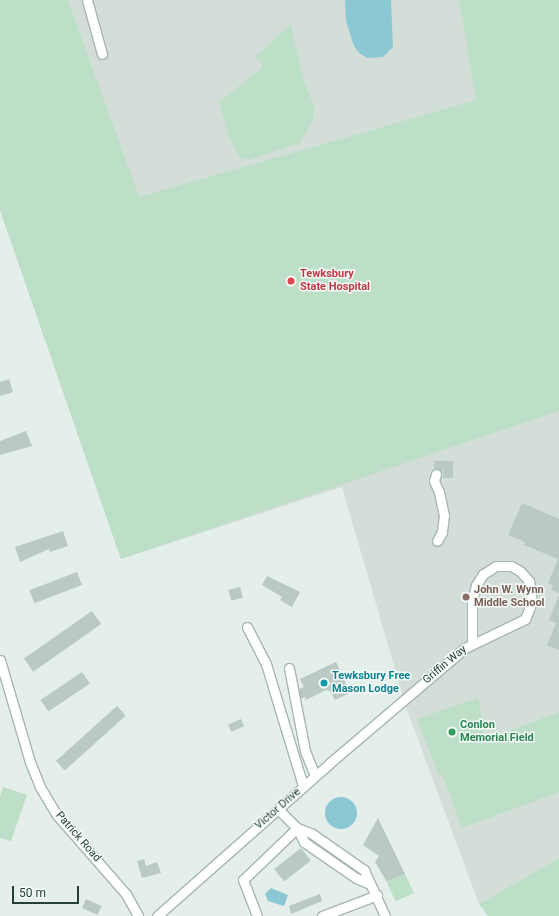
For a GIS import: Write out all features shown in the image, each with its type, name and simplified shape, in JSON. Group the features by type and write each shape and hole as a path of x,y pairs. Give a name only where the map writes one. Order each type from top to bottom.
{"street":[{"path":"86,0 102,54"},
{"path":"436,474 434,482 444,516 442,532 437,541"},
{"name":"Griffin Way","path":"400,703 472,643 525,619 532,602 529,581 520,571 511,566 496,566 483,574 476,585 472,603 472,643"},
{"path":"247,627 266,664 303,786"},
{"name":"Patrick Road","path":"0,660 30,762 40,787 57,815 126,894 138,916"},
{"path":"289,668 305,751 315,776"},
{"name":"Victor Drive","path":"157,916 303,786 400,703"},
{"path":"278,809 297,828 312,833 364,870 377,895 385,916"},
{"path":"257,916 243,880 297,828"},
{"path":"322,916 377,895"}],"shaded area":[{"name":"Tewksbury State Hospital","path":"0,0 559,0 559,858 479,904 406,707 342,487 121,559 0,210"}],"green space":[{"name":"Tewksbury State Hospital","path":"0,0 68,0 139,197 476,100 459,0 559,0 559,411 121,559 0,210"},
{"path":"291,24 302,76 314,106 313,120 300,143 249,160 239,157 230,139 219,102 262,68 261,61 255,57"},
{"path":"478,698 484,727 480,742 559,712 559,792 462,828 442,774 439,775 417,719"},
{"path":"3,787 27,795 11,841 0,838 0,797"},
{"path":"559,858 559,916 488,916 479,904"},
{"path":"405,874 414,893 396,901 387,882"}],"water":[{"path":"345,0 391,0 393,47 383,57 368,58 360,54 354,46 346,21"},
{"path":"338,797 344,797 354,804 357,813 356,819 350,826 344,829 338,829 328,822 325,816 325,810 332,800"},
{"path":"271,888 288,895 284,906 268,901 265,894"}],"building":[{"path":"9,379 13,392 0,396 0,382"},
{"path":"26,431 32,446 0,455 0,441"},
{"path":"434,461 453,461 453,478 443,478 443,471 434,468"},
{"path":"522,503 559,519 559,593 551,590 553,585 548,583 558,559 524,545 525,542 508,535"},
{"path":"63,531 68,546 50,552 49,549 20,562 15,547"},
{"path":"77,572 82,585 34,603 29,590"},
{"path":"267,576 300,592 292,607 280,600 282,597 262,585"},
{"path":"240,587 243,598 231,601 228,590"},
{"path":"559,595 559,650 547,645 556,623 549,620"},
{"path":"92,611 101,624 33,672 24,659"},
{"name":"Tewksbury Free Mason Lodge","path":"336,662 350,693 335,700 330,691 326,690 306,700 305,697 301,699 299,689 304,687 300,679"},
{"path":"82,672 90,684 48,712 41,700"},
{"path":"117,706 126,716 65,771 56,761"},
{"path":"241,719 244,726 231,732 228,724"},
{"path":"378,818 405,874 387,882 375,862 379,856 363,845"},
{"path":"301,848 311,861 284,882 274,869"},
{"path":"144,859 146,866 157,862 161,873 142,878 137,861"},
{"path":"320,894 322,901 291,914 289,906"},
{"path":"86,899 102,906 97,915 82,908"}],"place":[{"name":"Tewksbury State Hospital","path":"291,281"},
{"name":"John W. Wynn Middle School","path":"466,597"},
{"name":"Tewksbury Free Mason Lodge","path":"324,683"},
{"name":"Conlon Memorial Field","path":"452,732"}]}
